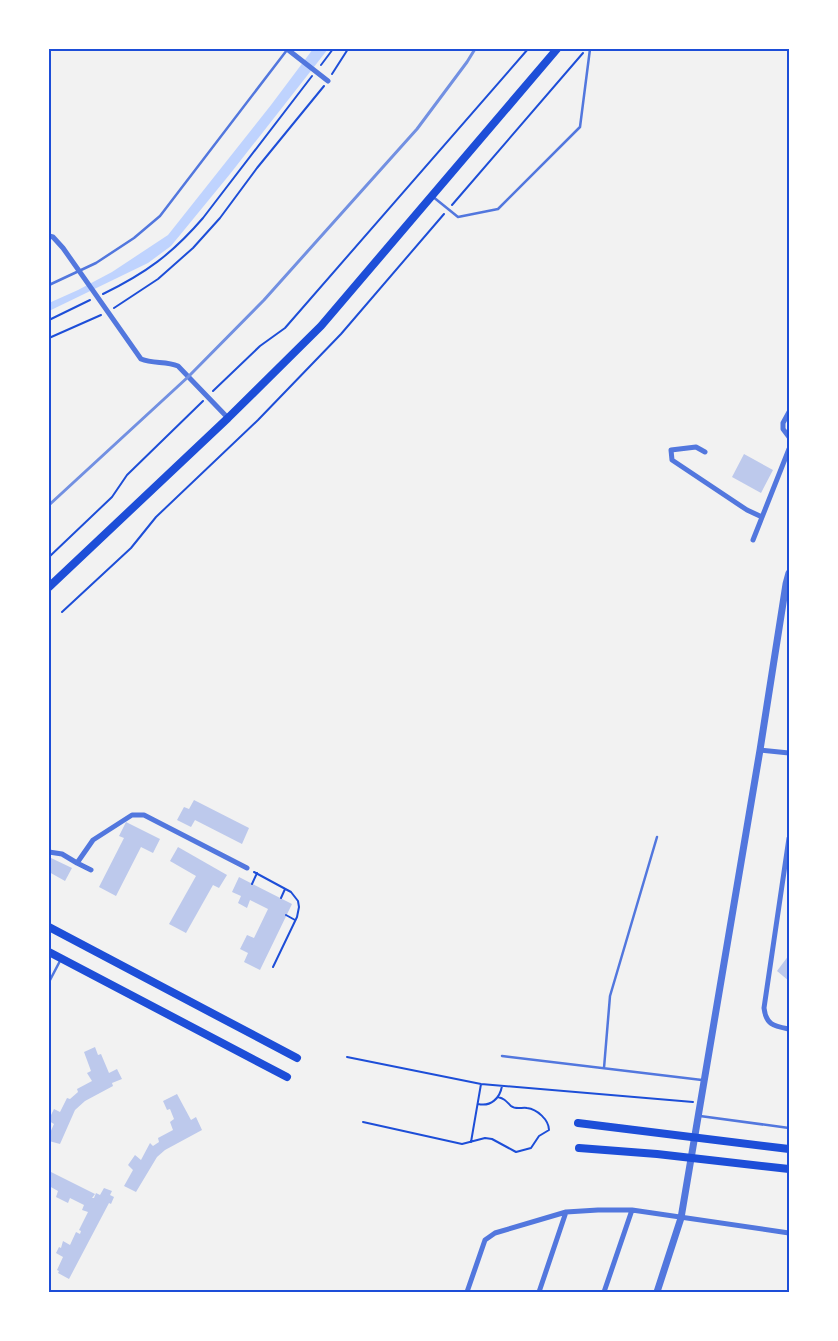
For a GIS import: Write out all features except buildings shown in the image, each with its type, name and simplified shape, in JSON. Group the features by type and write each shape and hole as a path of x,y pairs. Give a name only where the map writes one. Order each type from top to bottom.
{"main road":[{"path":"49,587 228,418 321,326 557,49"},
{"path":"49,927 297,1058"},
{"path":"49,952 286,1077"},
{"path":"578,1123 789,1149"},
{"path":"579,1148 657,1154 789,1169"}],"street":[{"path":"288,49 328,81"},
{"path":"49,236 53,237 63,248 142,359 148,362 170,363 184,370 206,398 228,418"},
{"path":"789,412 783,423 783,429 789,437"},
{"path":"705,452 696,447 671,450 672,460 762,518"},
{"path":"753,540 789,449"},
{"path":"658,1292 681,1218 789,573"},
{"path":"760,750 789,753"},
{"path":"77,863 93,840 137,814 144,815 247,868"},
{"path":"789,838 764,1008 765,1016 769,1022 775,1026 789,1029"},
{"path":"49,852 62,854 91,870"},
{"path":"604,1292 632,1210"},
{"path":"467,1292 485,1240 495,1233 566,1212 632,1210 789,1233"},
{"path":"539,1292 566,1212"}],"lane":[{"path":"49,285 96,263 134,238 160,216 288,49"},
{"path":"432,196 458,216 498,209 580,127 588,49"},
{"path":"604,1068 610,996 657,837"},
{"path":"49,982 62,958"},
{"path":"502,1056 704,1080"},
{"path":"698,1116 789,1128"}],"path":[{"path":"320,66 333,49"},
{"path":"49,338 108,312 158,279 193,248 220,218 257,168 328,81 348,49"},
{"path":"49,558 112,497 127,475 206,398 260,346 285,328 528,49"},
{"path":"62,612 131,548 156,517 258,420 341,334 588,49"},
{"path":"98,296 131,280 154,265 184,239 314,73"},
{"path":"49,320 90,300"},
{"path":"247,868 291,892 298,901 299,907 295,920 273,967"},
{"path":"252,884 257,873"},
{"path":"281,898 285,889"},
{"path":"286,916 295,920"},
{"path":"347,1057 481,1084 700,1103"},
{"path":"471,1142 481,1084"},
{"path":"478,1104 491,1103 498,1097 502,1086"},
{"path":"364,1122 462,1144 492,1138 516,1152 531,1148 539,1136 550,1130 546,1120 538,1113 530,1108 512,1106 505,1098 498,1097"}],"water":[{"path":"313,49 328,49 171,246 148,263 49,311 49,303 112,272 168,235"}],"railway":[{"path":"49,505 188,377 264,300 417,129 475,49"}]}
